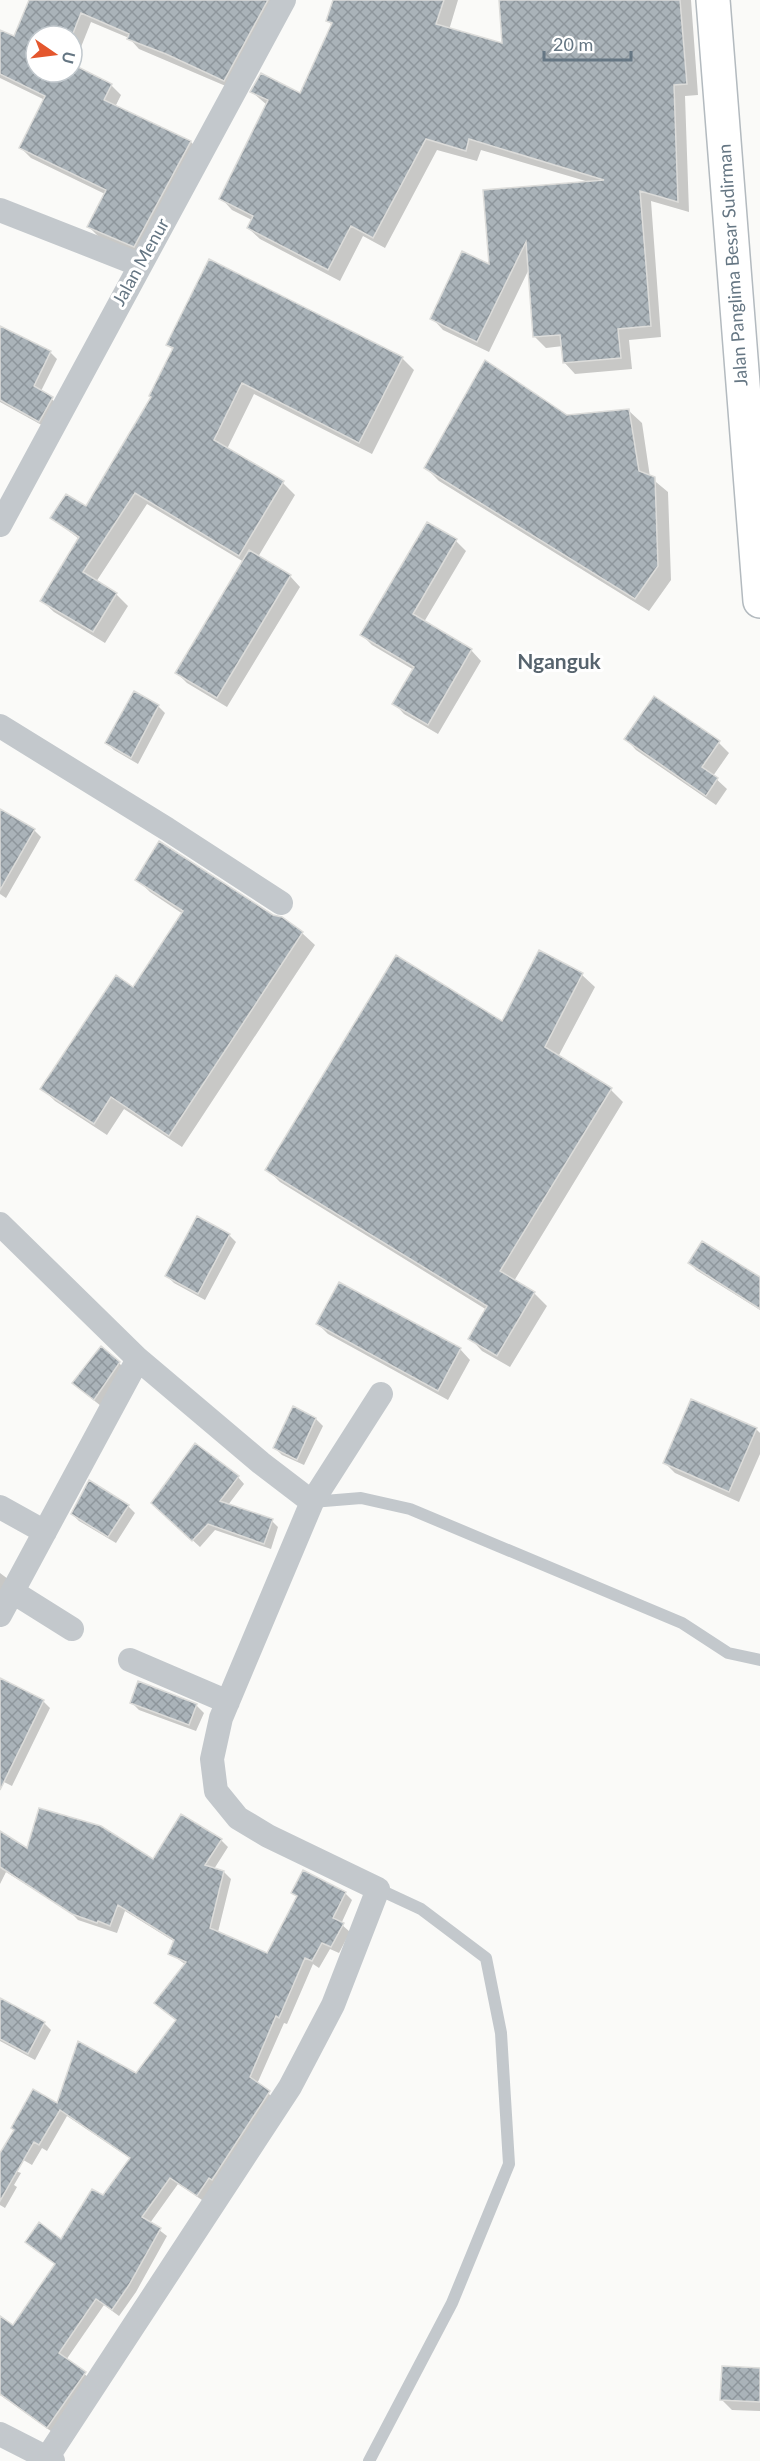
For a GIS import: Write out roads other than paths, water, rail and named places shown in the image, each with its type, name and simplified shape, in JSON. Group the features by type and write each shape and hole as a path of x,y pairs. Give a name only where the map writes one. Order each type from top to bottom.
{"main road":[{"name":"Jalan Panglima Besar Sudirman","path":"712,0 745,338 753,439 760,601"}],"street":[{"name":"Jalan Menur","path":"0,525 284,0"},
{"path":"0,210 140,265"},
{"path":"0,726 281,903"},
{"path":"0,1224 138,1359 312,1502"},
{"path":"0,1615 138,1359"},
{"path":"0,2434 50,2460 290,2087 333,2005 378,1889 268,1836 238,1818 216,1791 212,1759 221,1718 312,1502 381,1394"},
{"path":"0,1507 45,1532"},
{"path":"13,1592 72,1629"},
{"path":"130,1660 228,1702"}],"lane":[{"path":"312,1502 361,1498 410,1509 682,1623 728,1653 760,1660"},
{"path":"369,2461 452,2303 509,2164 501,2032 486,1958 421,1909 378,1889"}],"district":[{"name":"Nganguk","path":"559,662"}]}
